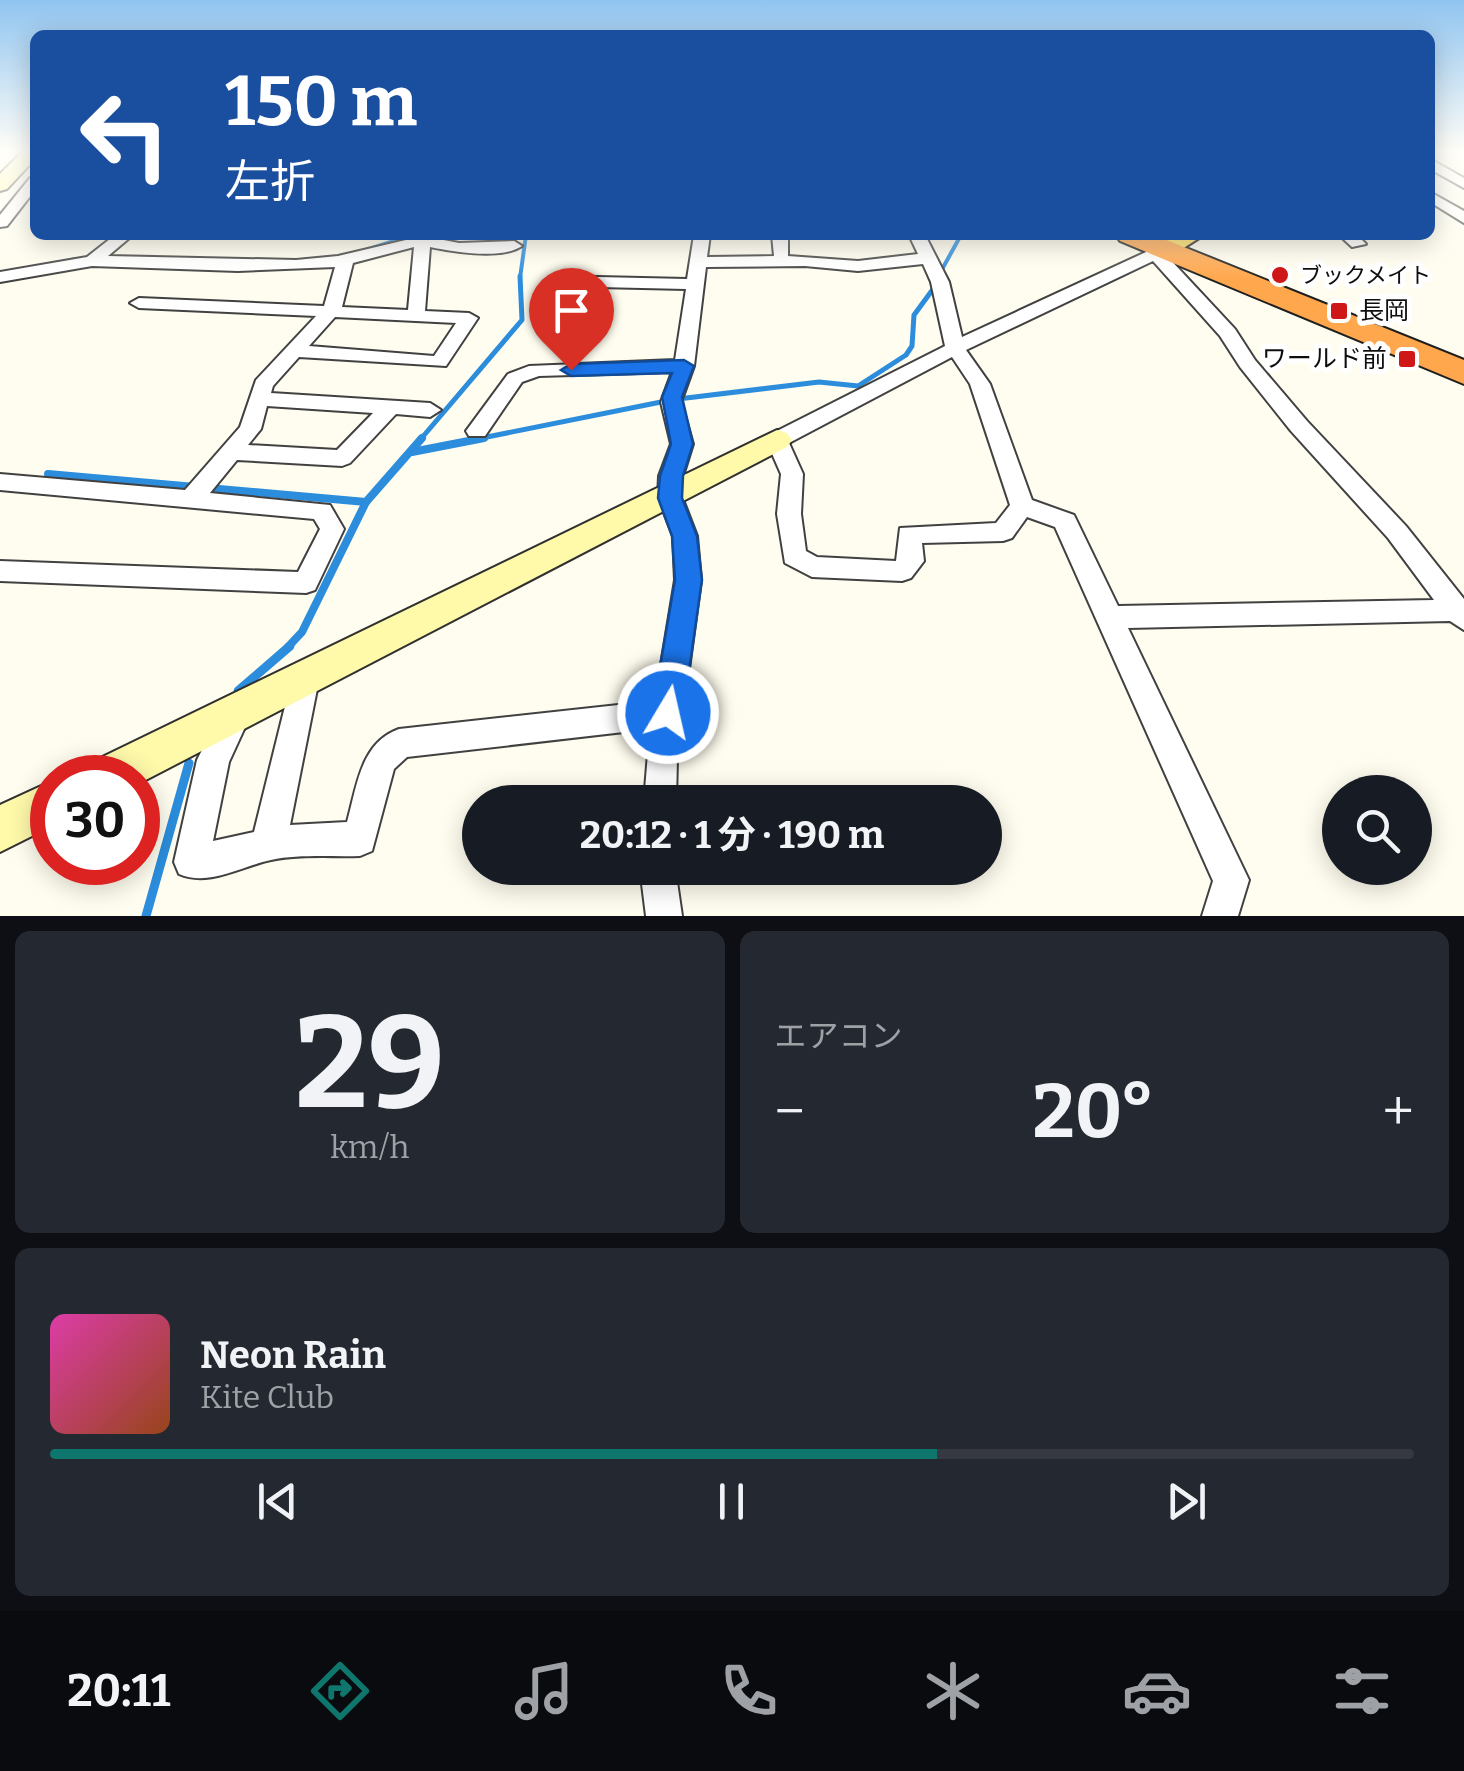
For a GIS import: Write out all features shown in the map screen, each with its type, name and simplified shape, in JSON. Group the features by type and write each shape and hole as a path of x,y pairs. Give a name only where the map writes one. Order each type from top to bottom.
{"highway":[{"path":"1152,241 1464,372"}],"street":[{"path":"2,223 24,195"},
{"path":"1435,199 1464,218"},
{"path":"94,259 118,240"},
{"path":"0,277 94,259 309,264 345,261 403,242 423,240 459,248 514,246"},
{"path":"416,315 423,240"},
{"path":"662,785 688,580 685,536 670,498 682,444 672,400 684,366 701,240"},
{"path":"781,240 782,254"},
{"path":"920,240 934,269 955,348 980,384 1022,506"},
{"path":"151,755 670,498 1152,241 1299,426 1397,532 1462,613"},
{"path":"198,491 250,429 263,384 332,310 345,261"},
{"path":"699,262 805,261 934,269"},
{"path":"564,287 694,284"},
{"path":"139,303 469,318 439,362 293,351"},
{"path":"477,430 516,378 536,370 684,366"},
{"path":"259,399 430,410"},
{"path":"234,452 342,458 390,408"},
{"path":"777,440 792,474 789,514 794,556 812,567 902,571 911,561 909,534 1004,532 1022,506"},
{"path":"0,482 198,491 321,511 332,529 306,583 0,571"},
{"path":"1022,506 1064,521 1230,880 1220,916"},
{"path":"1109,616 1462,613"},
{"path":"269,844 304,679"},
{"path":"237,712 212,760 191,862 247,853 269,844 360,839 380,761 399,744 668,713"},
{"path":"0,830 30,815"},
{"path":"657,885 664,916"}],"waterway":[{"path":"363,251 397,240"},
{"path":"520,278 525,240"},
{"path":"940,273 958,240"},
{"path":"50,264 77,259"},
{"path":"420,440 522,320 520,278"},
{"path":"678,399 819,382 858,386 906,355 912,346 914,315 936,285"},
{"path":"472,440 666,401"},
{"path":"366,502 422,438"},
{"path":"412,452 484,438"},
{"path":"48,474 195,487"},
{"path":"208,488 366,502"},
{"path":"287,648 302,632 366,502"},
{"path":"238,691 290,646"},
{"path":"146,916 189,763"}],"place":[{"name":"ブックメイト","path":"1280,275"},
{"name":"長岡","path":"1339,311"},
{"name":"ワールド前","path":"1407,359"}],"route":[{"path":"571,370 684,366 672,397 682,444 670,498 685,536 688,580 668,713"}]}
